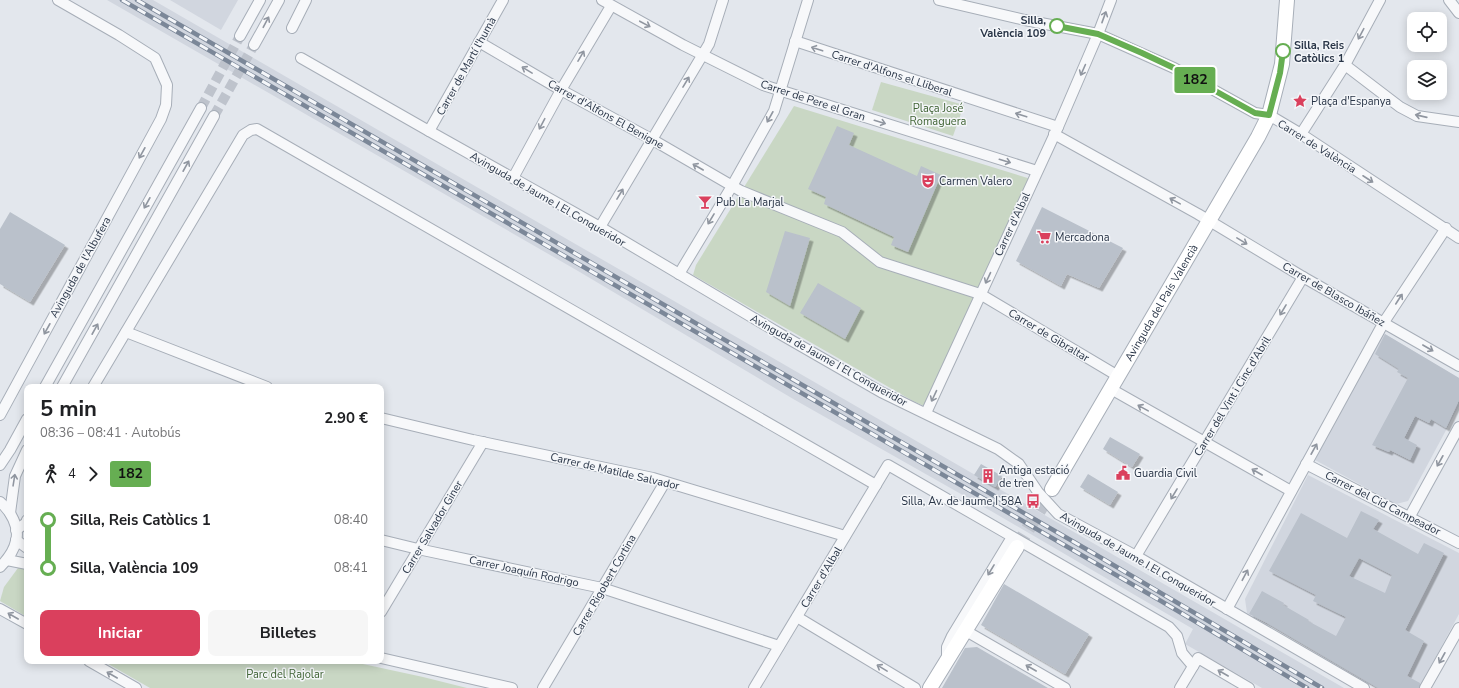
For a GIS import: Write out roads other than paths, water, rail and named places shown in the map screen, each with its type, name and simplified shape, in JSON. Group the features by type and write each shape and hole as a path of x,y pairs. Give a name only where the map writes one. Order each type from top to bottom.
{"street":[{"name":"Avinguda de l'Albufera","path":"0,415 161,119 166,104 167,85 155,58 119,35 58,0"},
{"path":"240,36 260,0"},
{"path":"254,45 279,0"},
{"path":"292,28 306,0"},
{"name":"Carrer de Martí l'humà","path":"429,131 503,0"},
{"path":"600,227 703,55 709,44 724,0"},
{"path":"679,274 732,186 774,111 808,0"},
{"name":"Carrer de València","path":"939,0 1019,19 1098,34 1174,68 1255,113 1269,115 1301,134 1446,228 1459,238"},
{"name":"Carrer d'Albal","path":"926,413 1056,130 1098,34 1111,0"},
{"name":"Avinguda del País Valencià","path":"1052,490 1269,115 1282,64 1287,0"},
{"path":"1301,134 1345,65 1380,0"},
{"path":"1449,0 1459,14"},
{"path":"513,178 606,3"},
{"name":"Carrer de Pere el Gran","path":"606,3 763,85 1037,171"},
{"name":"Carrer d'Alfons el Lliberal","path":"795,41 1056,130 1209,221"},
{"name":"Carrer d'Alfons El Benigne","path":"480,42 561,90 653,140 741,191"},
{"name":"Avinguda de Jaume I El Conqueridor","path":"301,58 600,227 881,392 998,449 1019,464 1038,492 1058,514 1136,556 1364,688"},
{"path":"1345,65 1400,107 1417,116 1459,122"},
{"path":"47,384 201,108"},
{"path":"64,384 214,116"},
{"path":"95,384 243,135 251,130 257,129 876,485"},
{"name":"Carrer de Gibraltar","path":"741,191 842,232 880,262 980,294 1118,376"},
{"name":"Carrer de Blasco Ibáñez","path":"1209,221 1303,277 1459,366"},
{"path":"1227,609 1290,491 1384,322 1446,228"},
{"name":"Carrer del Vint i Cinc d'Abril","path":"1136,556 1303,277"},
{"path":"126,332 259,384"},
{"path":"1111,389 1290,491"},
{"name":"Carrer de Matilde Salvador","path":"384,419 665,482 845,536"},
{"path":"0,465 24,424"},
{"path":"1410,516 1459,426"},
{"name":"Carrer Salvador Giner","path":"384,607 482,442"},
{"path":"10,513 15,476 24,456"},
{"name":"Carrer del Cid Campeador","path":"1306,464 1410,516 1459,543"},
{"name":"Carrer d'Albal","path":"754,688 888,465 1014,542"},
{"name":"Carrer Rigobert Cortina","path":"543,688 665,482"},
{"path":"0,502 6,506 10,513 16,535 24,544"},
{"path":"0,568 7,560 16,535 24,525"},
{"name":"Carrer Joaquín Rodrigo","path":"384,541 602,588 779,646"},
{"path":"930,688 966,630 1014,542"},
{"path":"947,660 947,647 952,636 1014,542"},
{"path":"1014,542 1169,627 1177,636 1182,653 1196,662 1249,688"},
{"path":"7,560 24,563"},
{"path":"0,609 24,622"},
{"path":"797,617 916,688"},
{"path":"1426,688 1459,628"},
{"path":"966,630 1062,687"},
{"path":"384,659 512,688"},
{"path":"1180,688 1196,662"},
{"path":"94,664 136,688"}],"tunnel":[{"path":"201,108 240,36"},
{"path":"214,116 254,45"},
{"path":"1017,547 1052,489"}],"railway":[{"path":"122,0 1161,601 1307,688"},
{"path":"137,0 1093,553 1322,688"}],"place":[{"name":"Silla, València 109","path":"1057,26"},
{"name":"Silla, Reis Catòlics 1","path":"1283,51"},
{"name":"Plaça d'Espanya","path":"1300,101"},
{"name":"Carmen Valero","path":"928,181"},
{"name":"Pub La Marjal","path":"705,202"},
{"name":"Mercadona","path":"1044,237"},
{"name":"Guardia Civil","path":"1123,473"},
{"name":"Antiga estació de tren","path":"988,476"},
{"name":"Silla, Av. de Jaume I 58A","path":"1033,501"}],"park label":[{"name":"Plaça José Romaguera","path":"938,114"},
{"name":"Parc del Rajolar","path":"285,674"}]}
